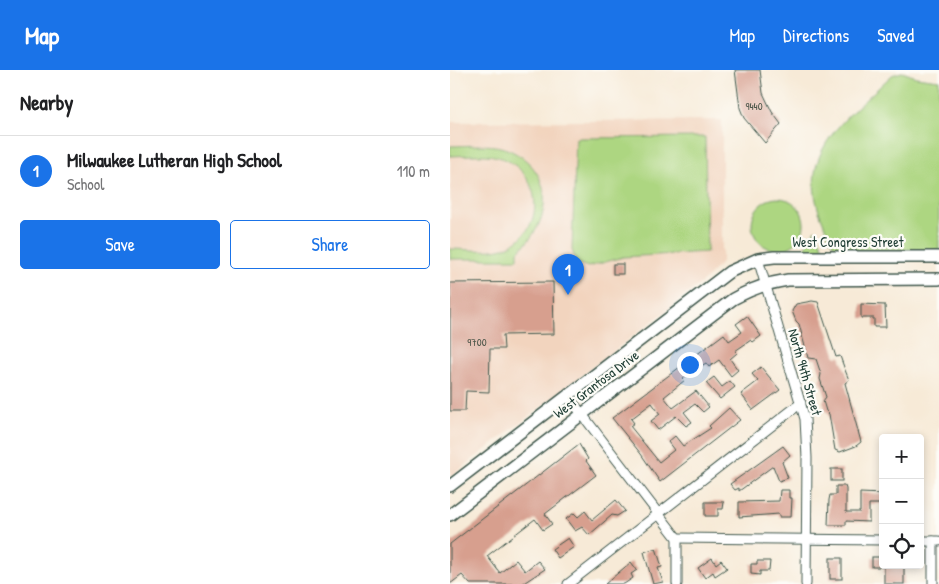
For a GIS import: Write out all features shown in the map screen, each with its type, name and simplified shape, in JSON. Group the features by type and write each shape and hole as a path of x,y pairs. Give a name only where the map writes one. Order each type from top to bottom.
{"street":[{"name":"West Congress Street","path":"758,259 790,256 939,257"},
{"name":"North 94th Street","path":"758,259 805,419 807,458 806,584"},
{"name":"West Grantosa Drive","path":"450,486 729,272 758,259"},
{"path":"764,284 788,280 939,279"},
{"name":"West Grantosa Drive","path":"450,515 733,299 764,284"},
{"path":"568,396 677,538 677,584"},
{"path":"568,584 801,403"},
{"path":"677,538 879,540"},
{"path":"933,584 936,541"}],"shaded area":[{"path":"722,120 722,262 705,280 450,477 450,122"}],"green space":[{"path":"902,72 916,77 939,80 939,250 839,250 828,235 815,193 815,172 821,154 831,137 859,105 892,75"},
{"path":"705,137 707,252 623,257 588,267 577,263 572,250 576,138"},
{"path":"450,146 498,146 521,156 533,167 540,180 544,194 543,209 539,224 518,251 518,259 450,259 450,249 489,250 505,248 511,245 523,236 530,225 534,213 534,200 532,187 516,166 498,157 477,155 450,156"},
{"path":"778,198 792,202 800,210 804,224 800,238 792,246 778,250 764,246 756,238 752,224 756,210 764,202"},
{"path":"815,229 824,249 805,250 805,249"}],"building":[{"path":"735,70 760,70 763,93 772,112 781,124 765,143 744,118 740,108"},
{"path":"613,264 623,264 623,274 613,274"},
{"path":"553,282 554,334 503,335 504,349 490,349 489,392 466,391 465,411 450,411 450,283"},
{"path":"812,301 818,302 836,357 840,356 849,380 845,383 861,442 840,452 835,450 829,414 823,401 826,397 816,359 808,358 799,324 792,311 796,304"},
{"path":"861,304 885,305 886,327 874,327 874,318 861,318"},
{"path":"747,316 761,336 753,342 751,340 735,351 737,353 730,359 738,370 731,376 719,360 709,367 706,363 683,378 685,380 664,397 673,408 696,391 709,407 703,412 695,404 684,412 692,422 686,426 676,416 658,430 651,421 660,414 652,403 631,419 634,423 630,426 659,462 674,450 668,442 675,436 683,446 711,428 709,426 729,408 740,420 660,482 641,454 612,418 724,334 729,341 742,332 736,324"},
{"path":"761,367 780,390 753,410 741,394 758,381 752,374"},
{"path":"714,377 722,387 730,381 735,387 720,399 706,383"},
{"path":"579,444 588,459 586,461 596,475 545,514 552,524 543,530 535,519 487,556 500,573 516,560 525,571 538,561 545,569 522,584 470,584 462,575 450,584 450,544"},
{"path":"783,446 790,455 782,462 788,478 779,481 773,466 739,491 739,488 735,490 730,484"},
{"path":"831,469 842,469 842,481 831,481"},
{"path":"836,486 845,486 846,512 860,512 860,493 879,494 879,504 869,504 869,522 846,521 846,525 828,525 830,495 836,495"},
{"path":"780,490 789,490 789,498 792,498 791,517 779,517 779,514 739,517 739,502 779,501"},
{"path":"616,500 625,511 617,516 612,515 589,535 582,527 575,531 566,519 574,513 578,517 585,511 592,520"},
{"path":"705,502 724,502 723,509 718,509 718,516 705,516"},
{"path":"568,538 574,547 558,558 552,549"},
{"path":"656,548 662,567 658,568 663,582 653,584 644,552"},
{"path":"872,557 879,557 879,567 872,567"},
{"path":"712,558 716,564 721,560 727,568 715,576 713,572 705,578 698,568"},
{"path":"830,558 842,558 842,579 830,579"},
{"path":"757,561 770,561 769,571 760,571 760,575 751,574 751,564 757,564"},
{"path":"631,562 637,570 631,574 633,578 624,584 605,584"},
{"path":"884,569 904,569 904,584 884,584"}],"place":[{"name":"Milwaukee Lutheran High School","path":"568,295"}]}
